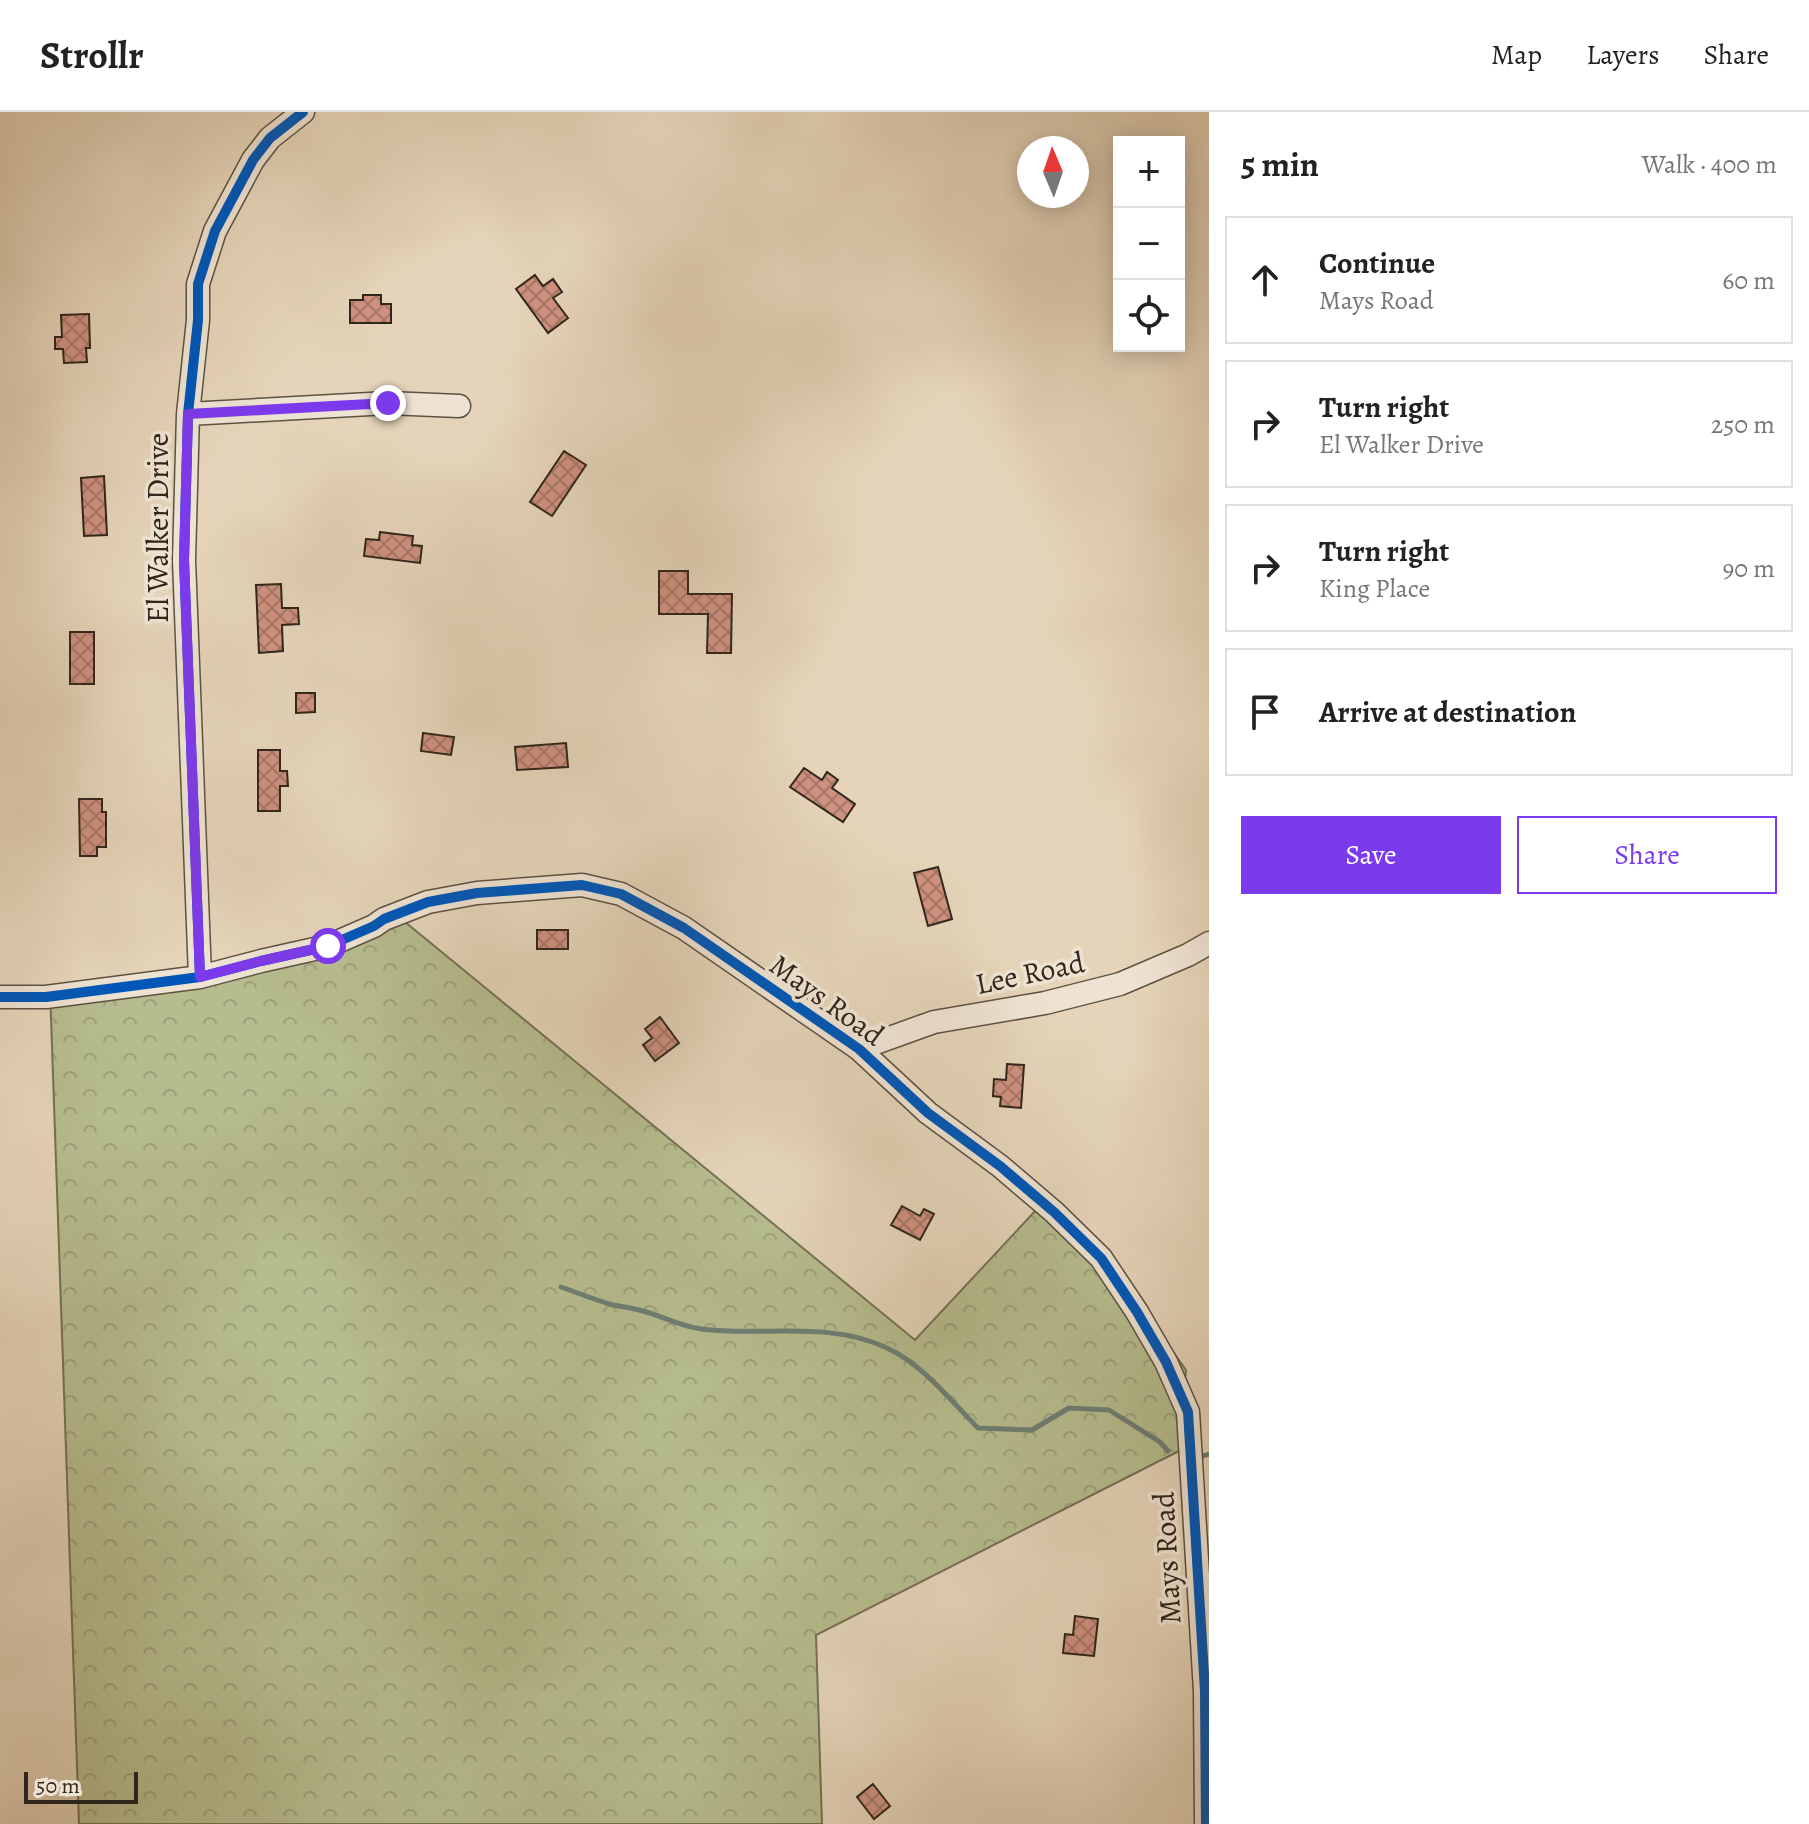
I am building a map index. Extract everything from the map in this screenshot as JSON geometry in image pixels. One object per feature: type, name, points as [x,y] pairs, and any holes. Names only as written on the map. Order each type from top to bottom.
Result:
[{"type":"street","name":"El Walker Drive","points":[[200,977],[184,560],[188,414],[198,320],[198,284],[215,231],[253,160],[270,138],[303,112]]},
{"type":"street","points":[[188,414],[388,403],[459,406]]},
{"type":"street","name":"Mays Road","points":[[0,997],[46,997],[200,977],[328,946],[428,902],[477,893],[582,885],[621,894],[684,928],[859,1049],[928,1113],[1000,1166],[1101,1258],[1137,1312],[1166,1362],[1188,1412],[1207,1691],[1206,1824]]},
{"type":"street","name":"Lee Road","points":[[859,1049],[934,1022],[1045,1003],[1120,984],[1209,943]]},
{"type":"green space","points":[[399,917],[915,1340],[1050,1195],[1123,1282],[1186,1370],[1179,1451],[816,1635],[822,1824],[79,1824],[50,989],[180,975]]},
{"type":"building","points":[[535,275],[543,286],[553,279],[562,292],[553,298],[568,318],[548,333],[516,289]]},
{"type":"building","points":[[363,295],[381,295],[381,304],[391,304],[391,323],[350,323],[350,300],[363,300]]},
{"type":"building","points":[[89,314],[90,348],[86,348],[87,362],[64,363],[63,349],[55,349],[55,337],[62,337],[61,315]]},
{"type":"building","points":[[564,451],[586,465],[552,516],[530,502]]},
{"type":"building","points":[[104,476],[107,535],[84,536],[81,478]]},
{"type":"building","points":[[380,532],[413,536],[412,545],[422,546],[420,563],[364,556],[366,539],[379,540]]},
{"type":"building","points":[[659,571],[688,571],[688,594],[732,594],[731,653],[707,653],[708,614],[659,614]]},
{"type":"building","points":[[281,584],[282,608],[298,608],[299,624],[282,625],[283,651],[259,653],[256,585]]},
{"type":"building","points":[[70,632],[94,632],[94,684],[70,684]]},
{"type":"building","points":[[296,693],[315,693],[315,712],[296,713]]},
{"type":"building","points":[[423,733],[454,737],[451,755],[421,751]]},
{"type":"building","points":[[566,743],[568,767],[517,770],[515,747]]},
{"type":"building","points":[[258,750],[280,750],[280,771],[287,771],[288,786],[280,786],[280,811],[258,811]]},
{"type":"building","points":[[804,768],[822,780],[827,772],[838,780],[832,788],[855,804],[843,822],[790,787]]},
{"type":"building","points":[[79,799],[102,799],[102,812],[106,812],[106,847],[97,847],[97,856],[80,856]]},
{"type":"building","points":[[938,867],[952,919],[928,926],[914,873]]},
{"type":"building","points":[[537,930],[568,930],[568,949],[537,949]]},
{"type":"building","points":[[660,1017],[679,1043],[655,1061],[643,1045],[652,1038],[645,1029]]},
{"type":"building","points":[[1007,1064],[1024,1065],[1021,1108],[1000,1106],[1001,1097],[993,1096],[994,1079],[1006,1080]]},
{"type":"building","points":[[902,1206],[920,1216],[924,1209],[934,1214],[920,1240],[891,1225]]},
{"type":"building","points":[[1075,1616],[1098,1619],[1094,1656],[1063,1653],[1065,1634],[1073,1635]]},
{"type":"building","points":[[873,1784],[890,1806],[874,1819],[857,1797]]},
{"type":"waterway","points":[[561,1287],[701,1329],[819,1332],[865,1339],[912,1363],[978,1428],[1032,1430],[1069,1408],[1109,1410],[1160,1442],[1168,1451]]},
{"type":"waterway","points":[[1203,1456],[1209,1454]]},
{"type":"cycle path","points":[[200,977],[184,560],[188,414],[198,320],[198,284],[215,231],[253,160],[270,138],[303,112]]},
{"type":"cycle path","points":[[0,997],[46,997],[200,977],[328,946],[428,902],[477,893],[582,885],[621,894],[684,928],[859,1049],[928,1113],[1000,1166],[1101,1258],[1137,1312],[1166,1362],[1188,1412],[1205,1691],[1206,1824]]},
{"type":"route","points":[[328,946],[200,977],[184,560],[188,414],[388,403]]}]
